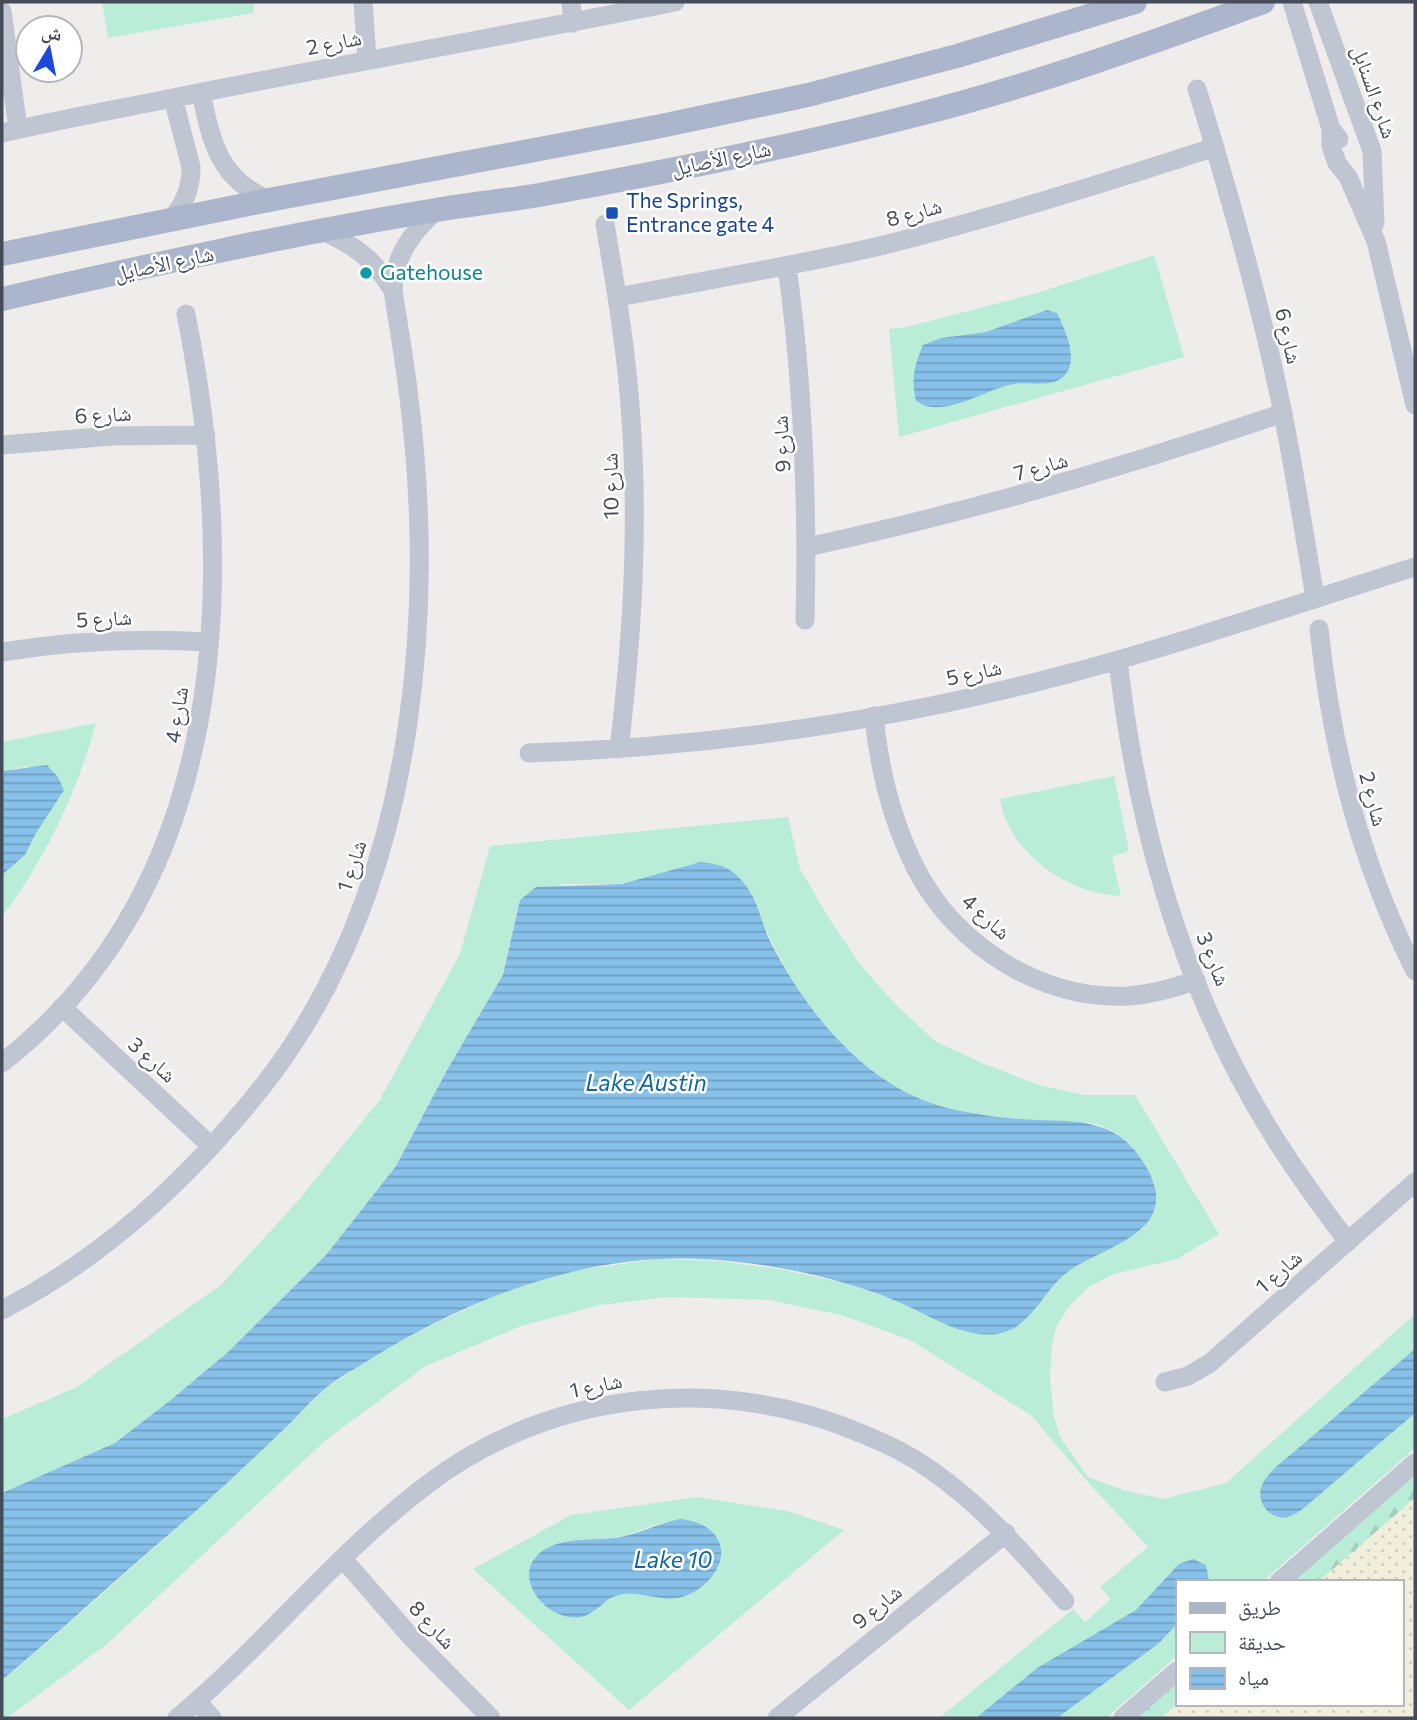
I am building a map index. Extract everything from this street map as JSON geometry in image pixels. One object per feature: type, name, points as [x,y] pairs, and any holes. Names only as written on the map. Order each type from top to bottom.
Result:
[{"type":"main road","name":"شارع الأصايل","points":[[2,254],[808,95],[957,56],[1135,2]]},
{"type":"main road","name":"شارع الأصايل","points":[[2,299],[323,231],[437,210],[536,196],[822,138],[919,114],[1105,59],[1263,2]]},
{"type":"street","points":[[363,2],[367,60]]},
{"type":"street","points":[[571,2],[573,23]]},
{"type":"street","name":"شارع 2","points":[[10,131],[675,2]]},
{"type":"street","name":"شارع السنابل","points":[[1292,2],[1331,129],[1334,155],[1348,177],[1377,241]]},
{"type":"street","name":"شارع السنابل","points":[[1318,2],[1370,144],[1374,170],[1377,241],[1415,405]]},
{"type":"street","points":[[2,11],[10,131]]},
{"type":"street","name":"شارع 6","points":[[1197,89],[1239,231],[1283,413],[1315,598]]},
{"type":"street","points":[[207,91],[210,138],[228,171],[246,189],[268,200]]},
{"type":"street","points":[[171,219],[189,190],[191,167],[173,98]]},
{"type":"street","name":"شارع 8","points":[[618,297],[787,266],[953,227],[1214,147]]},
{"type":"street","points":[[191,167],[222,160]]},
{"type":"street","points":[[1348,177],[1362,177],[1374,170]]},
{"type":"street","name":"شارع 1","points":[[2,1310],[65,1273],[105,1245],[179,1181],[257,1095],[295,1041],[329,983],[357,923],[378,860],[400,773],[410,710],[416,623],[417,540],[410,403],[393,290],[396,264],[401,252],[418,228],[437,210]]},
{"type":"street","name":"شارع 10","points":[[605,224],[618,297],[631,419],[635,546],[628,678],[620,749]]},
{"type":"street","name":"شارع 1","points":[[323,231],[362,252],[379,268],[393,290]]},
{"type":"street","name":"شارع 9","points":[[787,266],[802,392],[807,547],[805,620]]},
{"type":"street","name":"شارع 4","points":[[2,1063],[62,1007],[104,955],[139,898],[167,839],[183,793],[198,734],[209,642],[212,528],[206,435],[186,314]]},
{"type":"street","name":"شارع 7","points":[[807,547],[948,516],[1030,494],[1283,413]]},
{"type":"street","name":"شارع 6","points":[[2,445],[112,436],[206,435]]},
{"type":"street","name":"شارع 5","points":[[529,753],[620,749],[806,728],[1014,688],[1118,660],[1415,567]]},
{"type":"street","name":"شارع 2","points":[[1320,629],[1329,710],[1357,830],[1387,912],[1415,971]]},
{"type":"street","name":"شارع 5","points":[[2,652],[104,640],[209,642]]},
{"type":"street","name":"شارع 3","points":[[1118,660],[1130,754],[1144,820],[1171,913],[1196,979],[1223,1041],[1273,1136],[1348,1242]]},
{"type":"street","name":"شارع 4","points":[[874,716],[887,792],[905,845],[934,898],[953,922],[976,942],[1039,981],[1083,994],[1118,996],[1152,993],[1196,979]]},
{"type":"street","name":"شارع 3","points":[[62,1007],[211,1146]]},
{"type":"street","name":"شارع 1","points":[[1165,1382],[1188,1376],[1210,1363],[1415,1182]]},
{"type":"street","name":"شارع 1","points":[[177,1718],[371,1531],[429,1483],[489,1445],[544,1422],[590,1409],[635,1401],[680,1398],[765,1403],[841,1424],[886,1444],[929,1468],[969,1498],[1006,1533],[1065,1601]]},
{"type":"street","points":[[1281,1580],[1415,1463]]},
{"type":"street","name":"شارع 9","points":[[777,1718],[1006,1533]]},
{"type":"street","name":"شارع 8","points":[[343,1559],[411,1637],[491,1718]]},
{"type":"street","points":[[1123,1718],[1176,1672]]},
{"type":"street","points":[[197,1701],[212,1718]]},
{"type":"green space","points":[[102,2],[254,2],[254,13],[108,38]]},
{"type":"green space","points":[[1154,255],[1184,357],[899,437],[889,329],[907,327],[1037,293]],"holes":[[[1047,311],[1056,312],[1050,383],[1018,383],[992,389],[957,404],[929,408],[941,338],[986,332]]]},
{"type":"green space","points":[[96,723],[79,775],[46,849],[2,917],[2,875],[25,855],[36,833],[28,766],[2,771],[2,742]]},
{"type":"green space","points":[[1114,776],[1129,851],[1112,857],[1121,896],[1081,888],[1044,867],[1015,837],[1000,799]]},
{"type":"green space","points":[[788,817],[800,869],[830,920],[859,963],[895,1004],[935,1041],[1039,1085],[1084,1095],[1135,1095],[1219,1234],[1177,1259],[1114,1274],[1090,1286],[1072,1303],[1057,1325],[1052,1344],[1050,1380],[1054,1417],[1060,1437],[1088,1477],[1123,1490],[1163,1499],[1226,1483],[1415,1314],[1415,1448],[1264,1580],[1176,1580],[1176,1657],[1106,1718],[939,1718],[1073,1609],[1085,1622],[1111,1599],[1100,1587],[1148,1547],[1031,1415],[910,1340],[841,1315],[769,1300],[668,1297],[600,1305],[521,1326],[426,1366],[327,1439],[107,1644],[7,1718],[2,1718],[2,1680],[205,1503],[328,1386],[400,1340],[499,1294],[566,1272],[657,1259],[719,1261],[780,1269],[852,1285],[898,1302],[1038,1304],[1065,1273],[1143,1229],[1155,1186],[1140,1160],[1121,1138],[1095,1124],[998,1117],[966,1113],[936,1105],[903,1090],[872,1071],[821,1021],[800,991],[781,960],[753,895],[700,862],[622,884],[563,884],[520,900],[503,975],[447,1070],[396,1166],[326,1255],[228,1352],[115,1443],[2,1493],[2,1419],[75,1388],[222,1284],[296,1203],[379,1101],[460,954],[490,846]]},
{"type":"green space","points":[[1415,1463],[1415,1498],[1321,1580],[1281,1580]]},
{"type":"green space","points":[[697,1497],[787,1511],[844,1530],[629,1710],[473,1569],[571,1515]],"holes":[[[667,1521],[627,1592],[617,1594],[592,1612],[582,1541],[624,1536]]]},
{"type":"green space","points":[[1176,1672],[1176,1705],[1163,1718],[1123,1718]]},
{"type":"sand","points":[[1415,1498],[1415,1718],[1161,1718],[1176,1705],[1403,1706],[1403,1580],[1320,1580]]},
{"type":"water","points":[[1047,310],[1057,313],[1070,346],[1068,372],[1062,378],[1045,384],[1014,384],[941,407],[929,407],[916,401],[914,373],[923,345],[941,338],[986,332]]},
{"type":"water","points":[[47,765],[58,777],[64,790],[25,855],[2,875],[2,771]]},
{"type":"water","name":"Lake Austin","points":[[700,862],[724,867],[743,882],[753,896],[772,945],[802,995],[840,1042],[862,1063],[886,1081],[940,1106],[999,1117],[1076,1122],[1108,1130],[1136,1152],[1148,1170],[1155,1188],[1155,1205],[1145,1226],[1069,1271],[1022,1322],[1000,1333],[971,1333],[874,1292],[844,1283],[782,1268],[718,1260],[658,1259],[582,1269],[545,1279],[471,1306],[401,1341],[332,1383],[215,1494],[2,1680],[2,1493],[115,1443],[228,1352],[326,1255],[396,1166],[447,1070],[503,975],[520,900],[536,887],[622,884]]},
{"type":"water","points":[[1415,1349],[1415,1413],[1300,1511],[1288,1517],[1270,1513],[1262,1504],[1260,1491],[1270,1473]]},
{"type":"water","name":"Lake 10","points":[[681,1519],[699,1523],[711,1531],[718,1540],[721,1551],[713,1574],[704,1585],[690,1594],[679,1598],[618,1595],[585,1616],[568,1617],[545,1606],[531,1585],[529,1574],[532,1562],[550,1547],[570,1541],[625,1536]]},
{"type":"water","points":[[1193,1559],[1206,1565],[1209,1580],[1176,1580],[1176,1625],[1158,1644],[1057,1718],[976,1718],[1037,1668],[1136,1610],[1179,1564]]},
{"type":"place","name":"The Springs, Entrance gate 4","points":[[612,213]]},
{"type":"place","name":"Gatehouse","points":[[366,273]]}]
